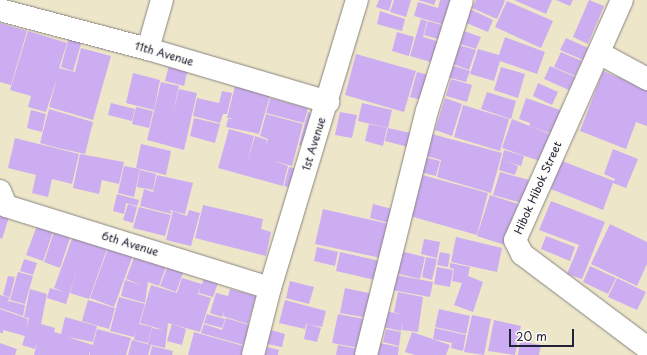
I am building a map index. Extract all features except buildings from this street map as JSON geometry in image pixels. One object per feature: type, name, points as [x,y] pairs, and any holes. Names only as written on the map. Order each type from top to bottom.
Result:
[{"type":"street","points":[[148,49],[162,0]]},
{"type":"street","name":"1st Avenue","points":[[253,355],[270,288],[328,102],[357,0]]},
{"type":"street","points":[[366,355],[427,111],[462,0]]},
{"type":"street","name":"Hibok Hibok Street","points":[[622,0],[515,240],[522,254],[646,343]]},
{"type":"street","name":"11th Avenue","points":[[0,10],[148,49],[328,102]]},
{"type":"street","points":[[599,53],[647,79]]},
{"type":"street","name":"6th Avenue","points":[[0,191],[6,206],[270,288]]}]
